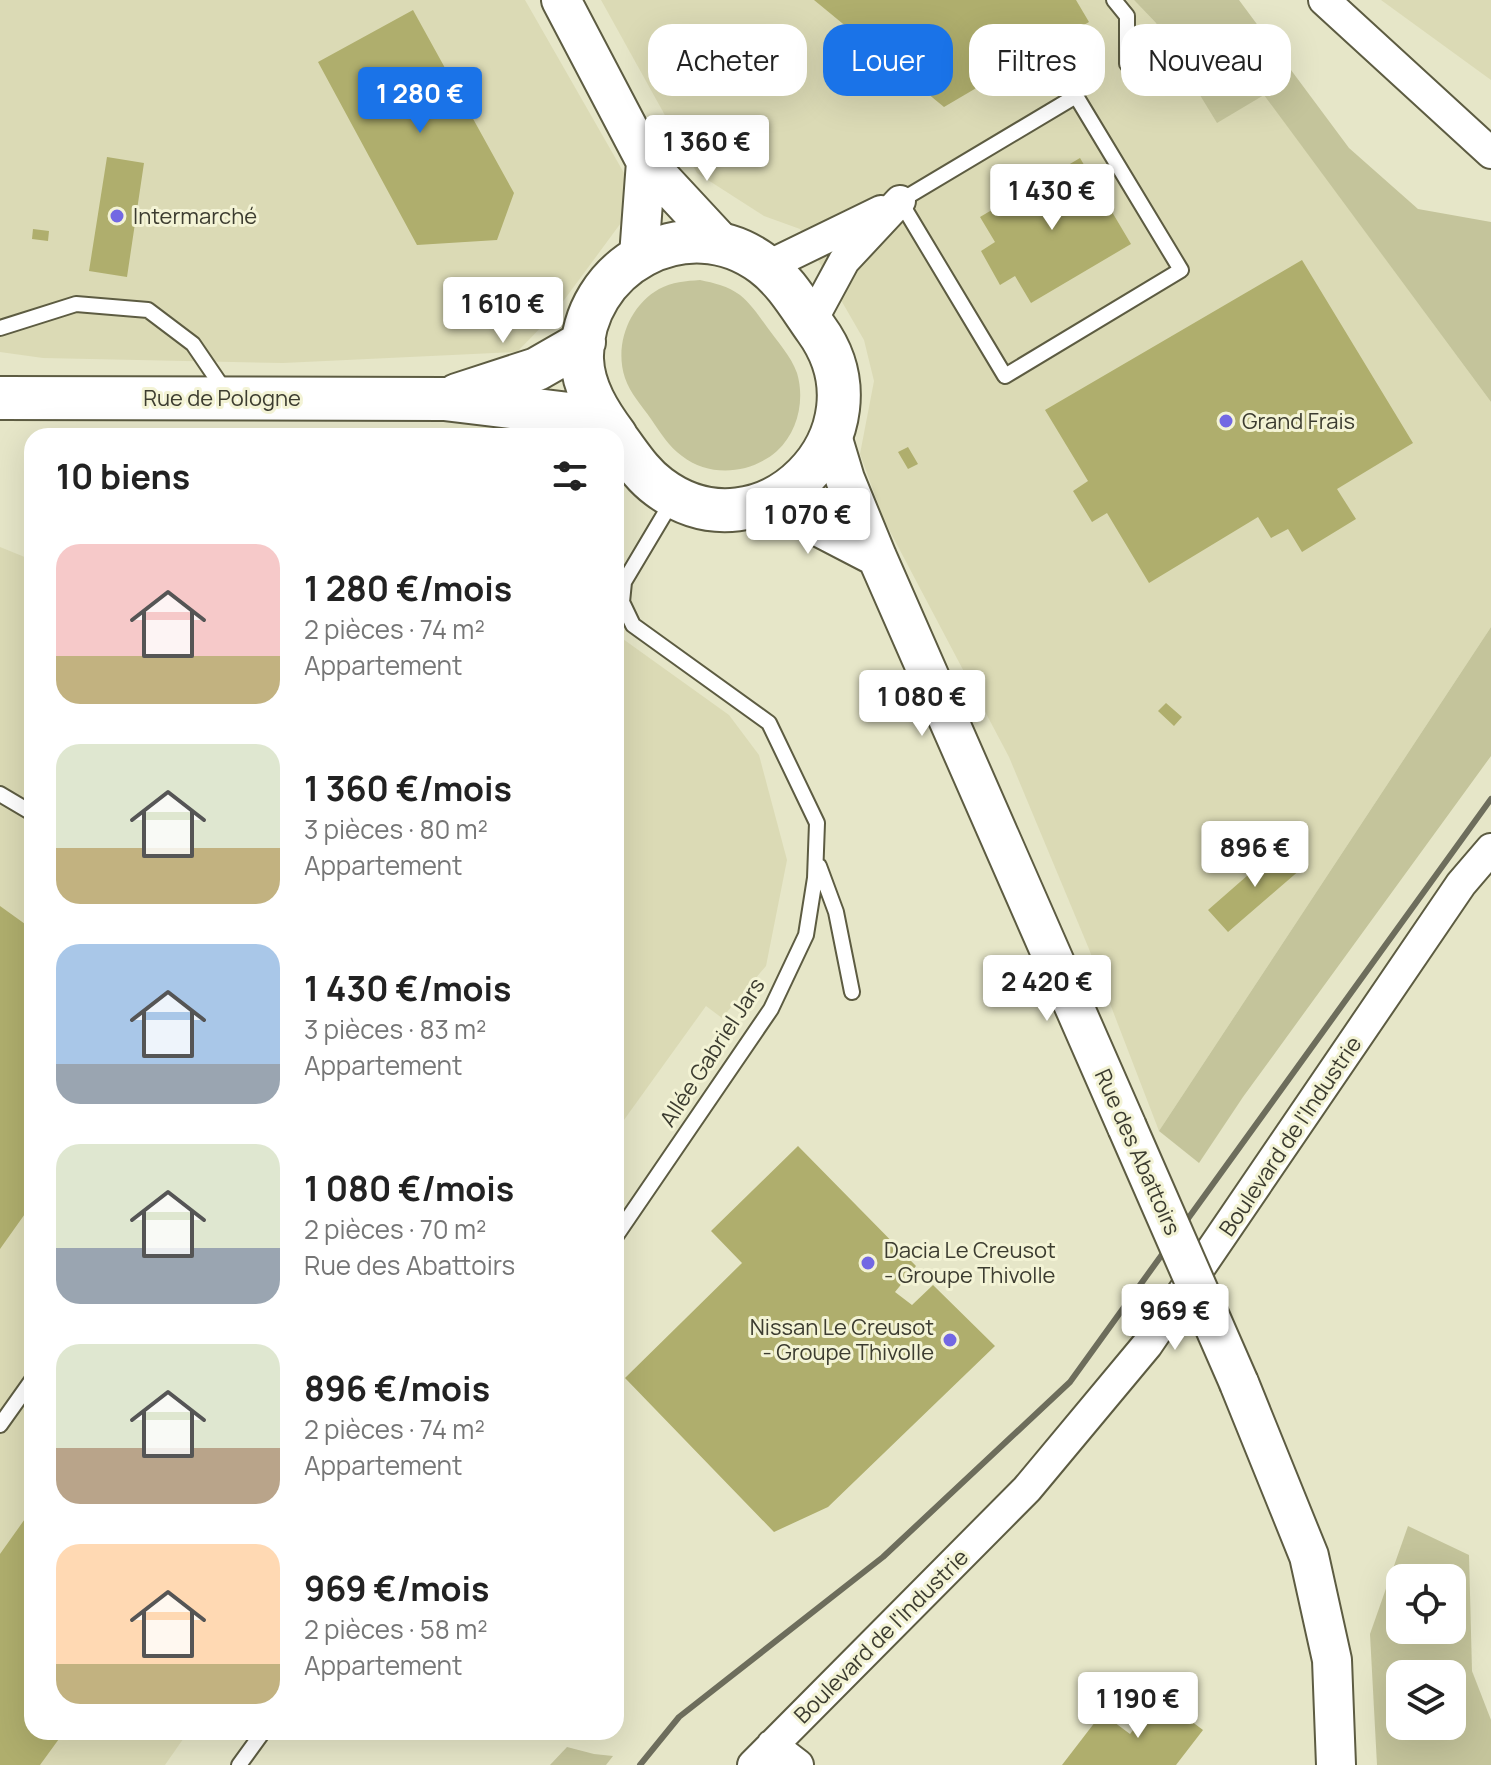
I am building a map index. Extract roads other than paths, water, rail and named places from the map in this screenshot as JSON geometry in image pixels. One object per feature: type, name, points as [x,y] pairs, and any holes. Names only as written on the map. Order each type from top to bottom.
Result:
[{"type":"main road","points":[[610,428],[589,392],[582,361],[585,329],[596,299],[616,273],[639,256],[672,243],[704,241],[735,248],[766,267],[811,322],[833,359],[839,390],[837,422],[832,436],[825,452],[806,477],[780,497],[750,507],[718,510],[686,503],[659,487],[624,447]]},
{"type":"main road","name":"Rue de Pologne","points":[[444,399],[537,369],[584,342]]},
{"type":"main road","name":"Rue de Pologne","points":[[0,398],[444,399],[600,428]]},
{"type":"street","points":[[561,0],[646,162],[724,246]]},
{"type":"street","points":[[1324,0],[1491,153]]},
{"type":"street","points":[[639,256],[646,162]]},
{"type":"street","points":[[766,267],[823,242],[900,201]]},
{"type":"street","points":[[811,322],[844,261],[900,201]]},
{"type":"street","name":"Rue des Abattoirs","points":[[832,436],[845,479],[877,557],[1239,1383],[1309,1556],[1332,1660],[1336,1765]]},
{"type":"street","points":[[769,501],[877,557]]},
{"type":"street","name":"Boulevard de l'Industrie","points":[[762,1755],[1027,1489],[1147,1345],[1461,884],[1491,849]]},
{"type":"street","points":[[762,1755],[798,1765]]},
{"type":"lane","points":[[1114,0],[1127,16],[1127,24]]},
{"type":"lane","points":[[1076,96],[1181,270],[1005,376],[900,201],[1076,96]]},
{"type":"lane","points":[[0,328],[76,304],[148,310],[193,344],[229,398]]},
{"type":"lane","name":"Allée Gabriel Jars","points":[[624,582],[675,496]]},
{"type":"lane","name":"Allée Gabriel Jars","points":[[624,610],[633,625],[769,723],[817,823],[816,859],[806,935],[771,1009],[624,1224]]},
{"type":"lane","points":[[0,794],[24,808]]},
{"type":"lane","points":[[816,859],[836,912],[852,992]]},
{"type":"lane","points":[[0,1425],[24,1391]]},
{"type":"lane","points":[[239,1765],[257,1740]]},
{"type":"railway","points":[[640,1765],[679,1717],[883,1557],[1070,1382],[1491,799]]},
{"type":"place","name":"Intermarché","points":[[117,216]]},
{"type":"place","name":"Grand Frais","points":[[1226,421]]},
{"type":"place","name":"Dacia Le Creusot - Groupe Thivolle","points":[[868,1263]]},
{"type":"place","name":"Nissan Le Creusot - Groupe Thivolle","points":[[950,1340]]}]
